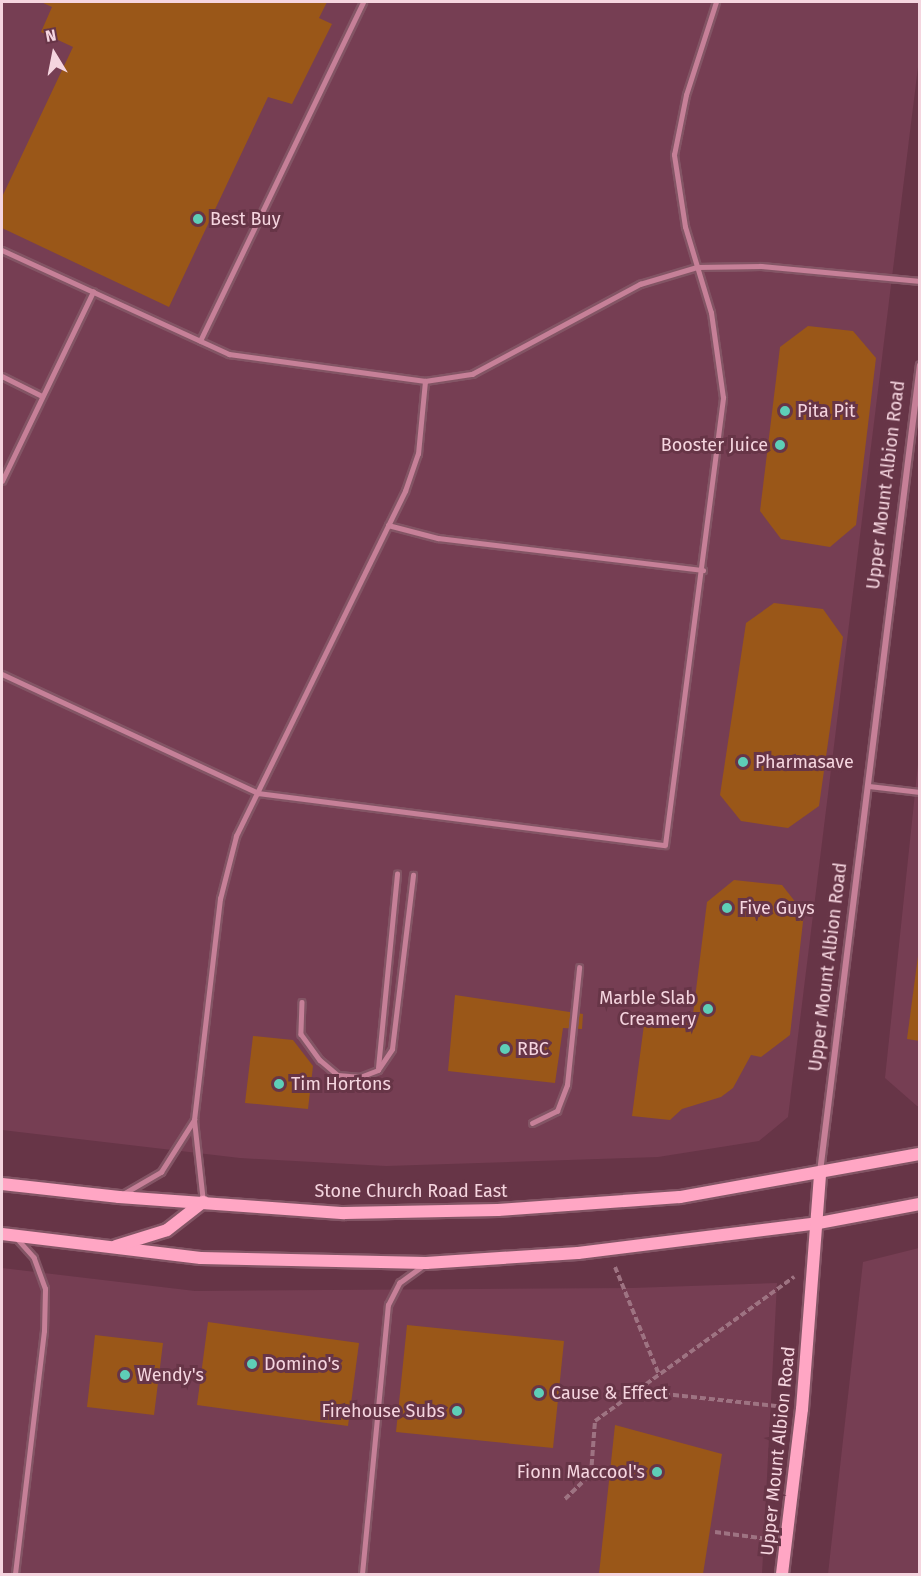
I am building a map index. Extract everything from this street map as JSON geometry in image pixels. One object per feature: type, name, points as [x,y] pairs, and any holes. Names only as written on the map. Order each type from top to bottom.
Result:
[{"type":"main road","name":"Stone Church Road East","points":[[2,1184],[118,1197],[344,1213],[498,1210],[680,1197],[920,1154]]},
{"type":"main road","name":"Upper Mount Albion Road","points":[[782,1575],[802,1409],[819,1223],[820,1173]]},
{"type":"main road","points":[[112,1247],[167,1230],[203,1202]]},
{"type":"main road","points":[[7,1234],[201,1258],[426,1263],[608,1249],[819,1223],[920,1204]]},
{"type":"street","name":"Upper Mount Albion Road","points":[[820,1173],[920,365]]},
{"type":"lane","points":[[200,341],[363,2]]},
{"type":"lane","points":[[2,674],[258,793],[665,845],[703,570],[723,398],[711,313],[685,227],[674,155],[686,95],[716,2]]},
{"type":"lane","points":[[2,250],[229,354],[425,381],[472,374],[640,284],[697,267],[761,266],[920,281]]},
{"type":"lane","points":[[2,481],[93,292]]},
{"type":"lane","points":[[2,376],[42,396]]},
{"type":"lane","points":[[203,1202],[194,1120],[220,898],[236,836],[388,525],[418,454],[425,381]]},
{"type":"lane","points":[[388,525],[438,537],[703,570]]},
{"type":"lane","points":[[869,786],[920,792]]},
{"type":"lane","points":[[378,1070],[397,874]]},
{"type":"lane","points":[[302,1002],[301,1034],[320,1060],[338,1075],[360,1077],[378,1070],[392,1049],[413,875]]},
{"type":"lane","points":[[532,1123],[557,1111],[567,1085],[579,968]]},
{"type":"lane","points":[[118,1197],[161,1172],[194,1120]]},
{"type":"lane","points":[[7,1234],[34,1258],[45,1289],[45,1331],[15,1575]]},
{"type":"lane","points":[[362,1575],[388,1305],[399,1283],[426,1263]]},
{"type":"path","points":[[608,1249],[659,1375]]},
{"type":"path","points":[[565,1499],[591,1474],[595,1422],[792,1277],[814,1276]]},
{"type":"path","points":[[636,1391],[802,1409]]},
{"type":"path","points":[[715,1532],[786,1541]]},
{"type":"shaded area","points":[[2,2],[919,2],[919,59],[788,1117],[759,1141],[658,1157],[386,1166],[240,1158],[2,1130]]},
{"type":"shaded area","points":[[919,755],[919,1106],[917,1106],[885,1078]]},
{"type":"shaded area","points":[[919,1248],[919,1574],[828,1574],[863,1262]]},
{"type":"shaded area","points":[[2,1268],[195,1291],[632,1288],[777,1283],[762,1574],[2,1574]]},
{"type":"building","points":[[41,2],[327,2],[319,18],[332,24],[292,104],[268,97],[169,307],[2,228],[2,197],[73,47],[41,32],[52,7]]},
{"type":"building","points":[[808,326],[853,331],[876,358],[856,525],[830,547],[781,539],[760,511],[780,347]]},
{"type":"building","points":[[774,603],[823,609],[843,637],[819,806],[788,828],[741,821],[720,795],[746,623]]},
{"type":"building","points":[[734,880],[782,885],[804,913],[790,1035],[761,1057],[751,1055],[733,1088],[721,1097],[682,1109],[670,1120],[632,1116],[645,1017],[692,1022],[707,902]]},
{"type":"building","points":[[918,956],[920,957],[920,1041],[907,1039]]},
{"type":"building","name":"RBC","points":[[455,995],[583,1014],[582,1029],[563,1028],[555,1083],[448,1071]]},
{"type":"building","name":"Tim Hortons","points":[[253,1036],[293,1040],[313,1066],[308,1109],[245,1103]]},
{"type":"building","points":[[208,1322],[359,1343],[348,1426],[197,1405]]},
{"type":"building","points":[[407,1325],[564,1341],[553,1448],[396,1432]]},
{"type":"building","name":"Wendy's","points":[[95,1335],[163,1343],[154,1415],[87,1407]]},
{"type":"building","points":[[615,1425],[722,1454],[703,1574],[599,1574]]},
{"type":"place","name":"Best Buy","points":[[198,219]]},
{"type":"place","name":"Pita Pit","points":[[785,411]]},
{"type":"place","name":"Booster Juice","points":[[780,445]]},
{"type":"place","name":"Pharmasave","points":[[743,762]]},
{"type":"place","name":"Five Guys","points":[[727,908]]},
{"type":"place","name":"Marble Slab Creamery","points":[[708,1009]]},
{"type":"place","name":"RBC","points":[[505,1049]]},
{"type":"place","name":"Tim Hortons","points":[[279,1084]]},
{"type":"place","name":"Domino's","points":[[252,1364]]},
{"type":"place","name":"Wendy's","points":[[125,1375]]},
{"type":"place","name":"Cause & Effect","points":[[539,1393]]},
{"type":"place","name":"Firehouse Subs","points":[[457,1411]]},
{"type":"place","name":"Fionn Maccool's","points":[[657,1472]]}]
